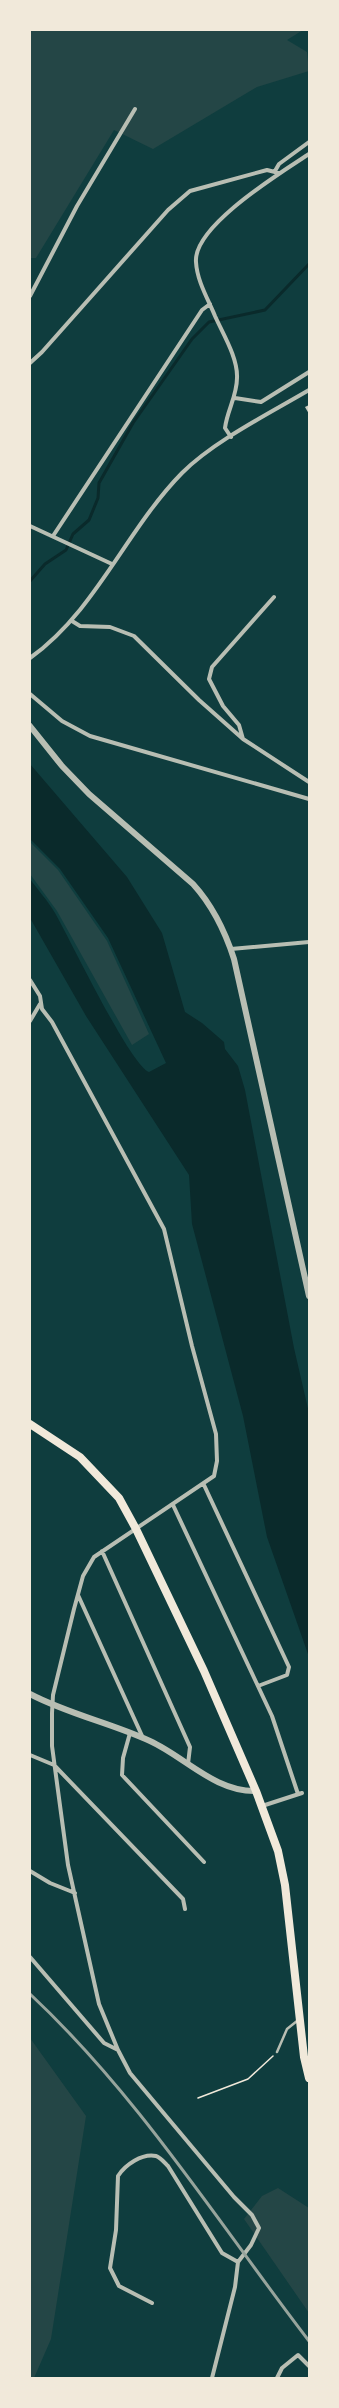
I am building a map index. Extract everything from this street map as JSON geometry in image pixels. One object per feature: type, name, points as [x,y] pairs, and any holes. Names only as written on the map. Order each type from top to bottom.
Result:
[{"type":"main road","points":[[30,1424],[80,1456],[119,1498],[136,1529],[204,1671],[262,1806],[278,1851],[285,1885],[304,2056],[309,2078]]},
{"type":"street","points":[[30,296],[77,206],[135,109]]},
{"type":"street","points":[[277,172],[280,164],[309,142]]},
{"type":"street","points":[[231,437],[225,428],[235,398],[238,377],[233,358],[199,280],[196,261],[210,228],[277,172],[309,154]]},
{"type":"street","points":[[30,363],[42,352],[168,210],[190,192],[267,170],[277,172]]},
{"type":"street","points":[[53,536],[202,310],[210,304]]},
{"type":"street","points":[[235,398],[261,402],[309,372]]},
{"type":"street","points":[[30,658],[62,632],[72,621],[112,564],[181,474],[196,460],[231,437],[309,390]]},
{"type":"street","points":[[30,526],[112,564]]},
{"type":"street","points":[[243,739],[240,725],[223,706],[209,679],[209,674],[212,667],[274,597]]},
{"type":"street","points":[[72,621],[80,626],[110,627],[134,636],[198,700],[243,739],[309,782]]},
{"type":"street","points":[[30,694],[62,721],[90,736],[309,799]]},
{"type":"street","points":[[30,726],[62,766],[89,794],[193,884],[207,899],[219,921],[231,949],[309,1296]]},
{"type":"street","points":[[231,949],[309,942]]},
{"type":"street","points":[[30,980],[40,996],[40,1004],[42,1009],[52,1022],[164,1229],[192,1346],[216,1434],[217,1461],[214,1476],[173,1505],[102,1551],[94,1557],[87,1567],[78,1596],[53,1704],[52,1746],[68,1865],[99,2004],[118,2050],[130,2073],[234,2197],[252,2216],[258,2228],[251,2245],[238,2262],[235,2287],[212,2378]]},
{"type":"street","points":[[30,1021],[40,1004]]},
{"type":"street","points":[[204,1484],[289,1667],[287,1675],[258,1686]]},
{"type":"street","points":[[173,1505],[272,1716],[300,1793],[262,1806]]},
{"type":"street","points":[[102,1551],[190,1747],[188,1764]]},
{"type":"street","points":[[78,1596],[143,1738]]},
{"type":"street","points":[[30,1694],[143,1738],[233,1789],[241,1792],[256,1792]]},
{"type":"street","points":[[130,1733],[123,1758],[122,1776],[204,1862]]},
{"type":"street","points":[[30,1755],[54,1765],[183,1899],[185,1909]]},
{"type":"street","points":[[30,1871],[50,1883],[75,1893]]},
{"type":"street","points":[[30,1956],[104,2043],[118,2050]]},
{"type":"street","points":[[152,2304],[119,2286],[110,2268],[118,2210],[118,2176],[122,2170],[137,2159],[148,2156],[157,2156],[168,2166],[222,2253],[238,2262]]},
{"type":"street","points":[[277,2378],[282,2368],[298,2355],[309,2366]]},
{"type":"lane","points":[[277,2052],[287,2029],[300,2020]]},
{"type":"path","points":[[198,2098],[248,2079],[277,2052]]},
{"type":"shaded area","points":[[30,30],[303,30],[287,40],[307,52],[309,71],[257,87],[153,149],[114,130],[36,258],[30,258]]},
{"type":"shaded area","points":[[30,764],[127,877],[162,933],[185,1012],[202,1023],[224,1042],[225,1049],[238,1066],[245,1090],[294,1348],[309,1413],[309,1657],[267,1537],[243,1416],[192,1224],[189,1175],[86,1016],[30,918],[30,879],[55,913],[100,1000],[128,1048],[140,1064],[149,1072],[166,1063],[108,938],[60,869],[30,839]]},
{"type":"shaded area","points":[[30,842],[58,870],[107,941],[149,1034],[132,1045],[57,911],[30,874]]},
{"type":"shaded area","points":[[30,2038],[86,2116],[51,2339],[34,2378],[30,2378]]},
{"type":"shaded area","points":[[278,2188],[309,2208],[309,2313],[244,2219],[262,2196]]},
{"type":"building","points":[[309,405],[309,414],[305,407]]},
{"type":"waterway","points":[[30,581],[45,564],[66,550],[73,534],[89,520],[98,498],[99,483],[133,423],[192,339],[209,322],[265,310],[309,264]]},
{"type":"railway","points":[[30,1994],[70,2033],[142,2118],[177,2162],[309,2341]]}]
